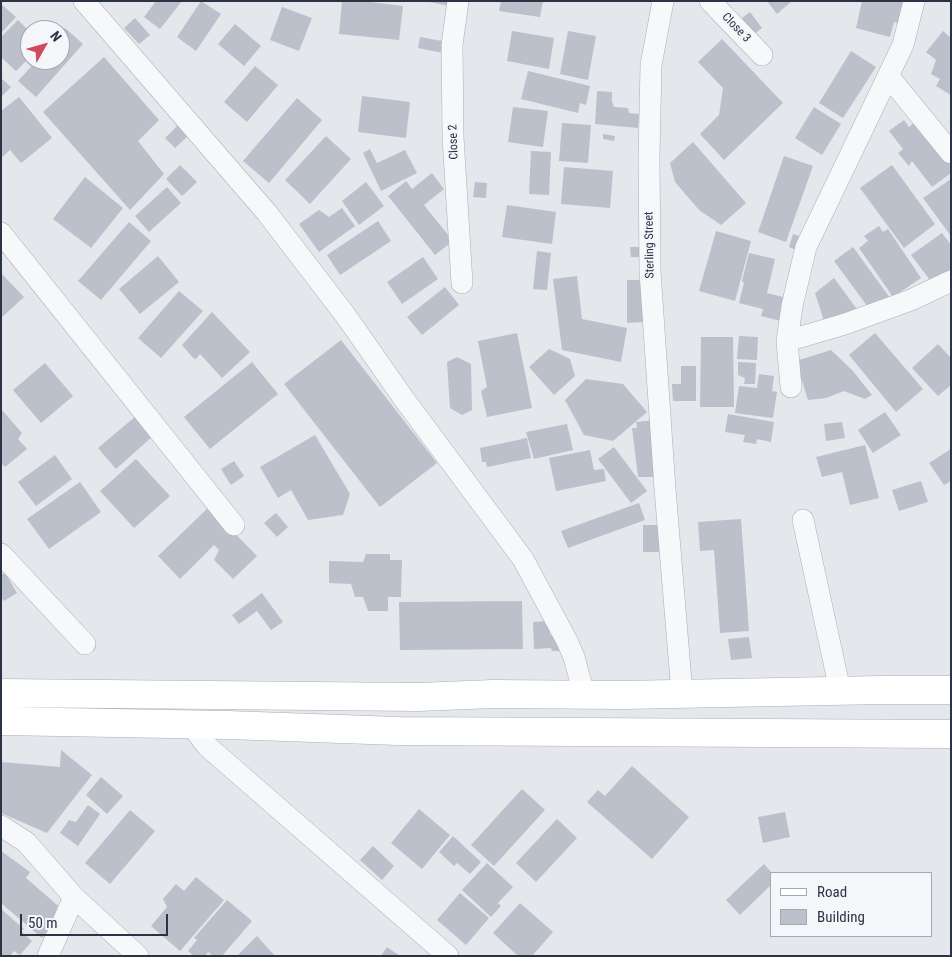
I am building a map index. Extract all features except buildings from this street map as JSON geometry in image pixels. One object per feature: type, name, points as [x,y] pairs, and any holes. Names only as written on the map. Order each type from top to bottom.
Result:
[{"type":"main road","points":[[1,693],[418,697],[493,694],[951,690]]},
{"type":"main road","points":[[1,721],[398,731],[951,734]]},
{"type":"street","points":[[84,1],[267,213],[346,316],[404,399],[523,559],[567,641],[584,694]]},
{"type":"street","name":"Close 2","points":[[458,1],[452,45],[453,137],[462,283]]},
{"type":"street","name":"Sterling Street","points":[[663,1],[651,65],[649,157],[650,271],[665,489],[682,693]]},
{"type":"street","name":"Close 3","points":[[710,1],[762,55]]},
{"type":"street","points":[[791,388],[787,341],[792,306],[806,246],[903,45],[914,1]]},
{"type":"street","points":[[889,76],[951,153]]},
{"type":"street","points":[[1,233],[234,524]]},
{"type":"street","points":[[787,341],[845,324],[895,306],[951,281]]},
{"type":"street","points":[[803,520],[840,690]]},
{"type":"street","points":[[1,554],[85,644]]},
{"type":"street","points":[[191,725],[207,746],[448,956]]},
{"type":"street","points":[[1,826],[26,842],[74,897],[138,956]]},
{"type":"street","points":[[48,956],[74,897]]}]
